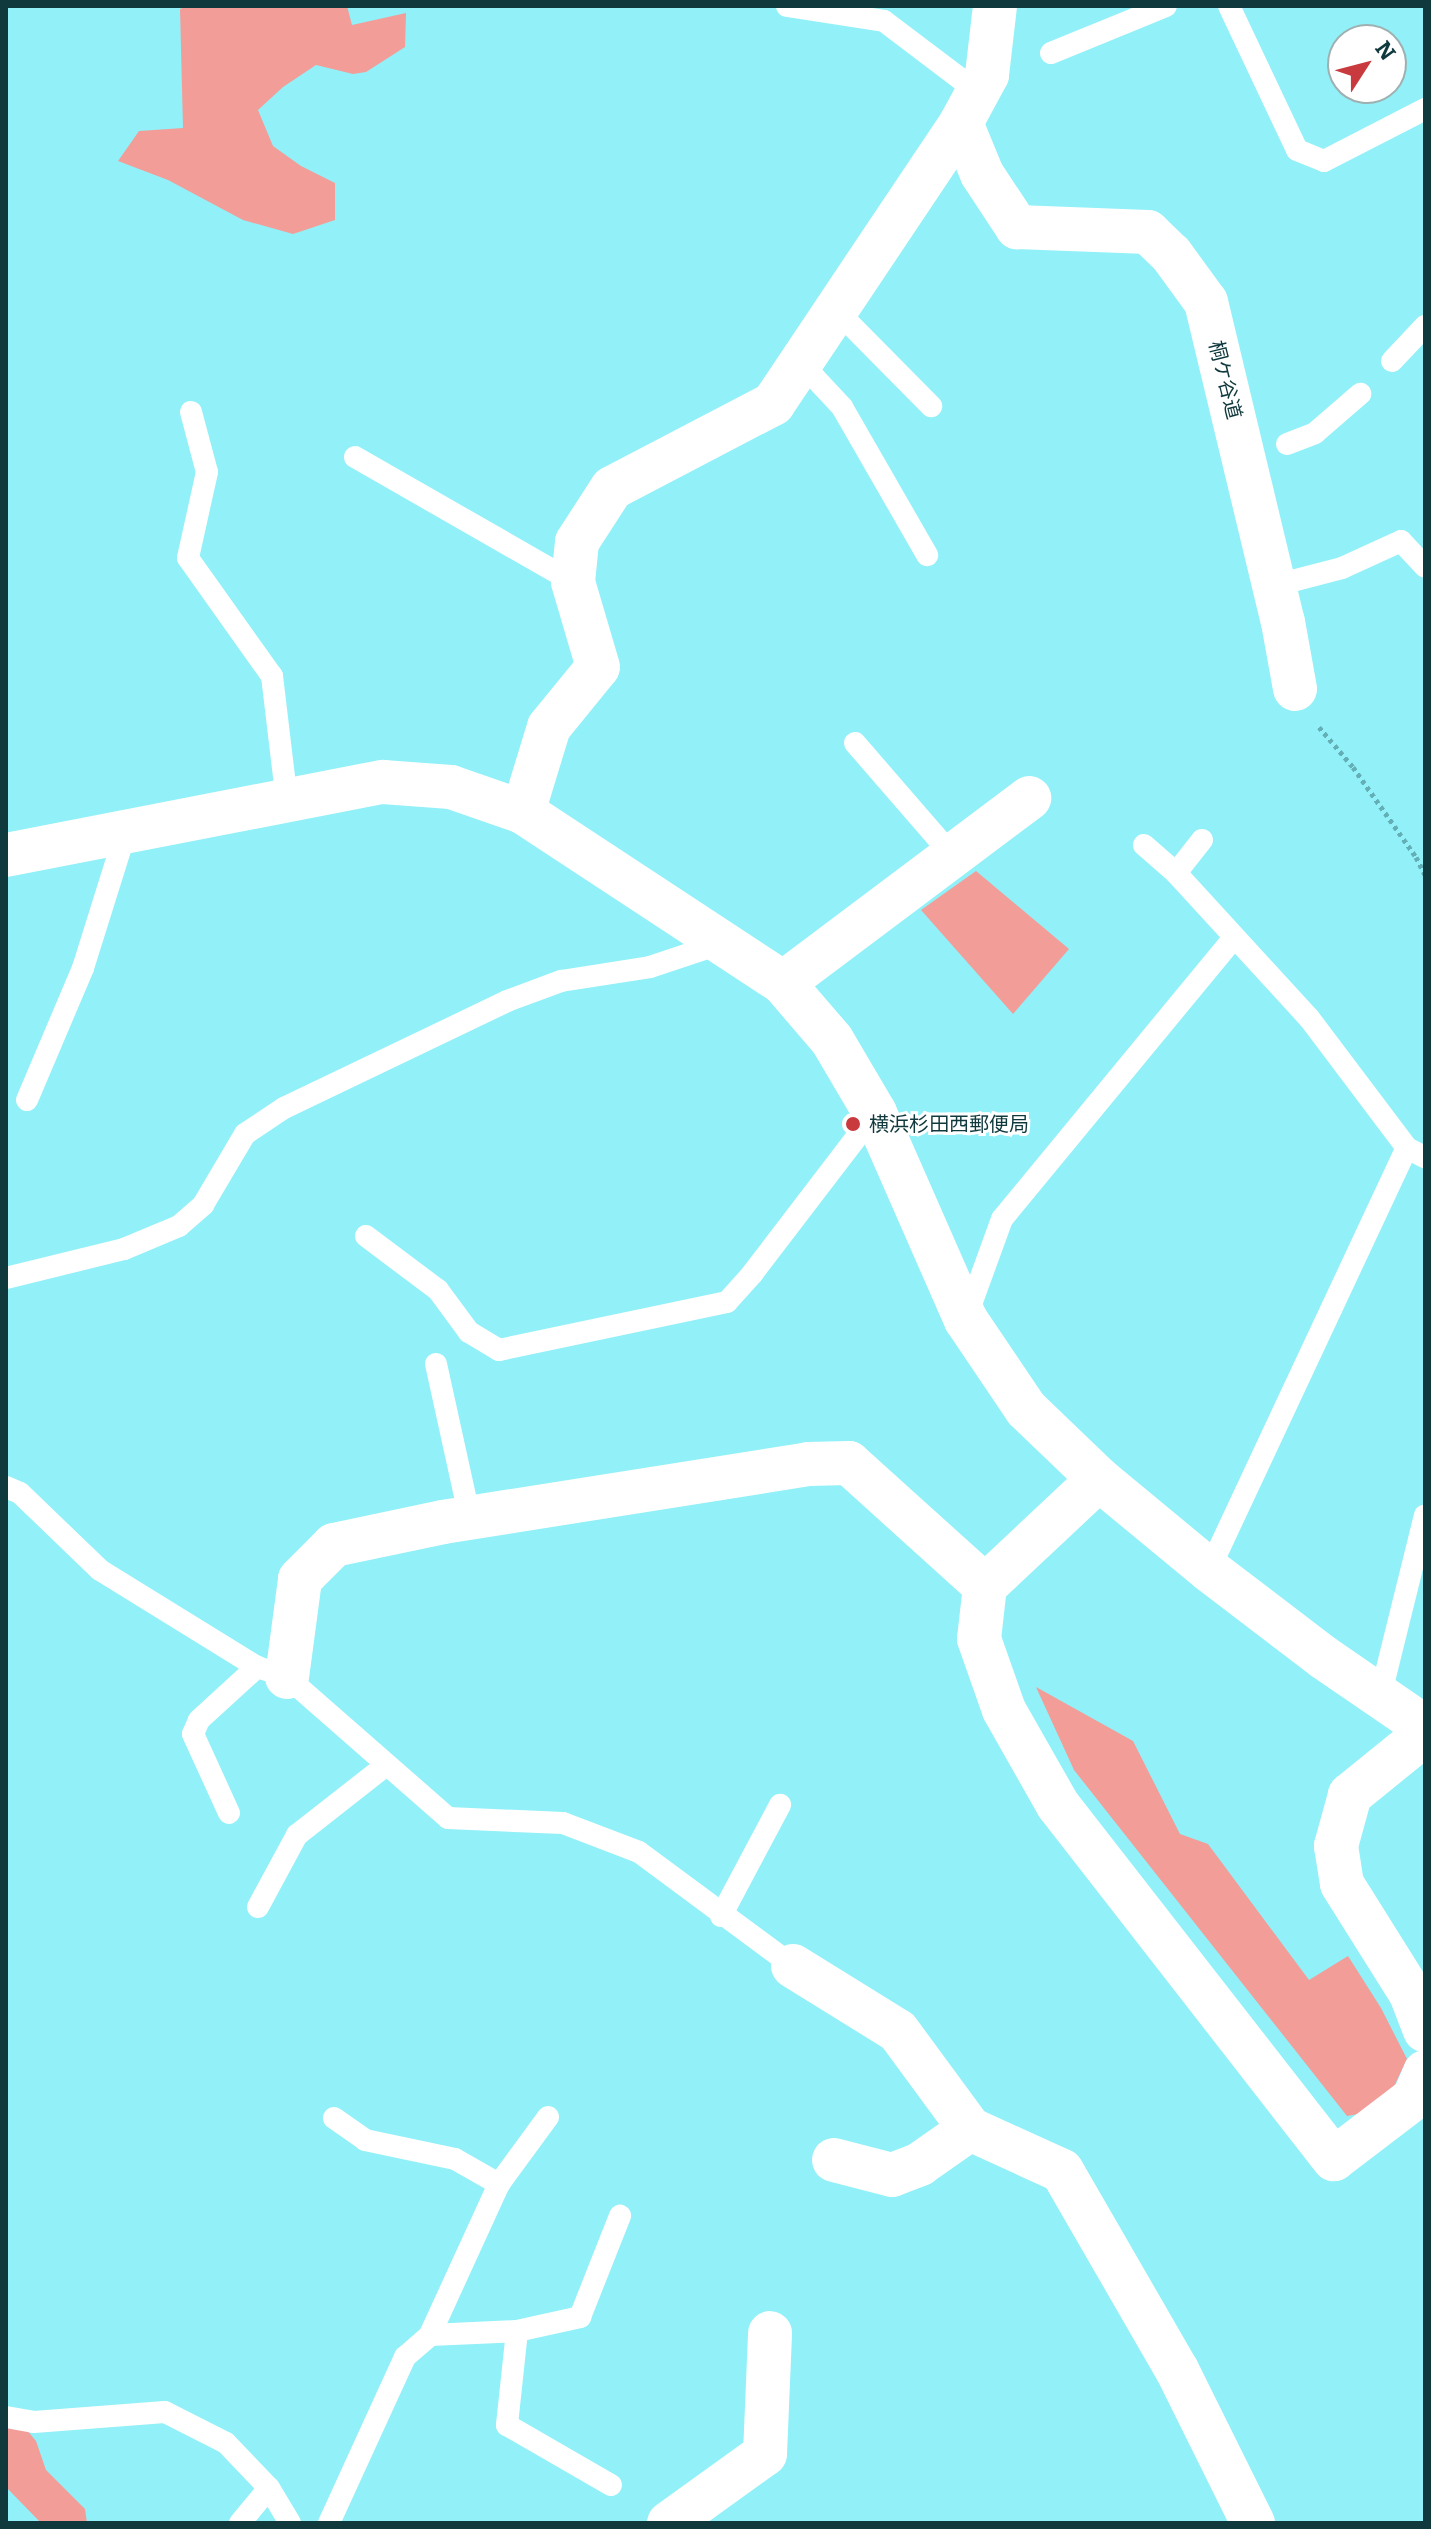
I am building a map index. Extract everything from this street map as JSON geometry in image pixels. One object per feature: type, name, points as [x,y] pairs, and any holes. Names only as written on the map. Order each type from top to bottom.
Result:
[{"type":"street","points":[[523,812],[549,727],[598,667],[573,582],[577,542],[612,488],[773,404],[997,72],[995,6]]},
{"type":"street","name":"桐ケ谷道","points":[[961,123],[982,174],[1017,227],[1148,232],[1171,254],[1206,302],[1265,452],[1273,586],[1295,689]]},
{"type":"street","points":[[6,855],[383,782],[451,787],[523,812],[783,983],[832,1040],[875,1113],[966,1320],[1026,1409],[1099,1479],[1209,1570],[1425,1727]]},
{"type":"street","points":[[783,983],[1029,798]]},
{"type":"street","points":[[272,1672],[300,1579],[334,1545],[470,1518],[808,1464],[849,1463],[985,1586]]},
{"type":"street","points":[[1099,1479],[985,1586],[979,1639],[1004,1710],[1058,1805],[1334,2159],[1414,2098],[1425,2072]]},
{"type":"street","points":[[1425,1734],[1350,1795],[1336,1846],[1342,1884],[1411,1994],[1425,2030]]},
{"type":"street","points":[[793,1966],[898,2031],[970,2129],[1062,2171],[1177,2370],[1253,2523]]},
{"type":"street","points":[[834,2160],[892,2175],[920,2164],[970,2129]]},
{"type":"street","points":[[669,2523],[765,2454],[770,2333]]},
{"type":"lane","points":[[787,6],[884,21],[966,83],[997,72]]},
{"type":"lane","points":[[1051,53],[1166,6]]},
{"type":"lane","points":[[1229,6],[1297,150],[1324,161],[1425,109]]},
{"type":"lane","points":[[837,311],[931,406]]},
{"type":"lane","points":[[1392,361],[1425,326]]},
{"type":"lane","points":[[798,369],[815,378],[842,407],[927,555]]},
{"type":"lane","points":[[1265,452],[1315,433],[1360,394]]},
{"type":"lane","points":[[191,412],[207,472],[188,558],[272,676],[287,801]]},
{"type":"lane","points":[[355,457],[573,582]]},
{"type":"lane","points":[[1273,586],[1342,568],[1401,541],[1425,567]]},
{"type":"lane","points":[[855,743],[953,856]]},
{"type":"lane","points":[[27,1100],[83,968],[125,834]]},
{"type":"lane","points":[[1176,873],[1202,840]]},
{"type":"lane","points":[[1144,845],[1176,873],[1233,939],[1309,1018],[1416,1152],[1209,1570]]},
{"type":"lane","points":[[966,1320],[1002,1219],[1233,939]]},
{"type":"lane","points":[[6,1278],[124,1249],[179,1226],[203,1205],[245,1134],[284,1108],[507,1001],[561,981],[650,967],[724,942]]},
{"type":"lane","points":[[366,1236],[438,1290],[469,1332],[499,1350],[727,1302],[752,1274],[875,1113]]},
{"type":"lane","points":[[436,1364],[470,1518]]},
{"type":"lane","points":[[6,1487],[20,1493],[100,1570],[272,1672],[337,1718],[385,1766],[448,1818],[563,1823],[639,1852],[721,1916],[793,1966]]},
{"type":"lane","points":[[1380,1697],[1425,1515]]},
{"type":"lane","points":[[229,1813],[193,1734],[199,1720],[272,1672]]},
{"type":"lane","points":[[258,1907],[297,1835],[385,1766]]},
{"type":"lane","points":[[721,1916],[780,1805]]},
{"type":"lane","points":[[329,2523],[405,2357],[430,2335],[499,2184],[548,2117]]},
{"type":"lane","points":[[334,2118],[365,2140],[455,2159],[499,2184]]},
{"type":"lane","points":[[430,2335],[517,2331],[580,2317],[620,2216]]},
{"type":"lane","points":[[517,2331],[507,2425],[611,2485]]},
{"type":"lane","points":[[6,2417],[34,2422],[165,2412],[226,2443],[269,2488],[290,2523]]},
{"type":"lane","points":[[240,2523],[269,2488]]},
{"type":"path","points":[[1295,689],[1327,740],[1353,767],[1416,857],[1425,875]]},
{"type":"shaded area","points":[[187,6],[347,6],[352,25],[406,13],[405,47],[366,72],[353,74],[316,65],[283,87],[258,110],[273,146],[301,166],[335,183],[335,220],[293,234],[243,220],[168,180],[118,161],[139,131],[183,128],[180,9]]},
{"type":"shaded area","points":[[976,871],[1069,949],[1013,1014],[921,910]]},
{"type":"shaded area","points":[[1036,1687],[1133,1741],[1180,1834],[1208,1844],[1309,1980],[1348,1956],[1381,2008],[1407,2059],[1390,2095],[1364,2113],[1347,2116],[1074,1770]]},
{"type":"shaded area","points":[[6,2405],[36,2441],[46,2470],[85,2509],[87,2523],[41,2523],[6,2487]]},
{"type":"place","name":"横浜杉田西郵便局","points":[[853,1124]]}]
